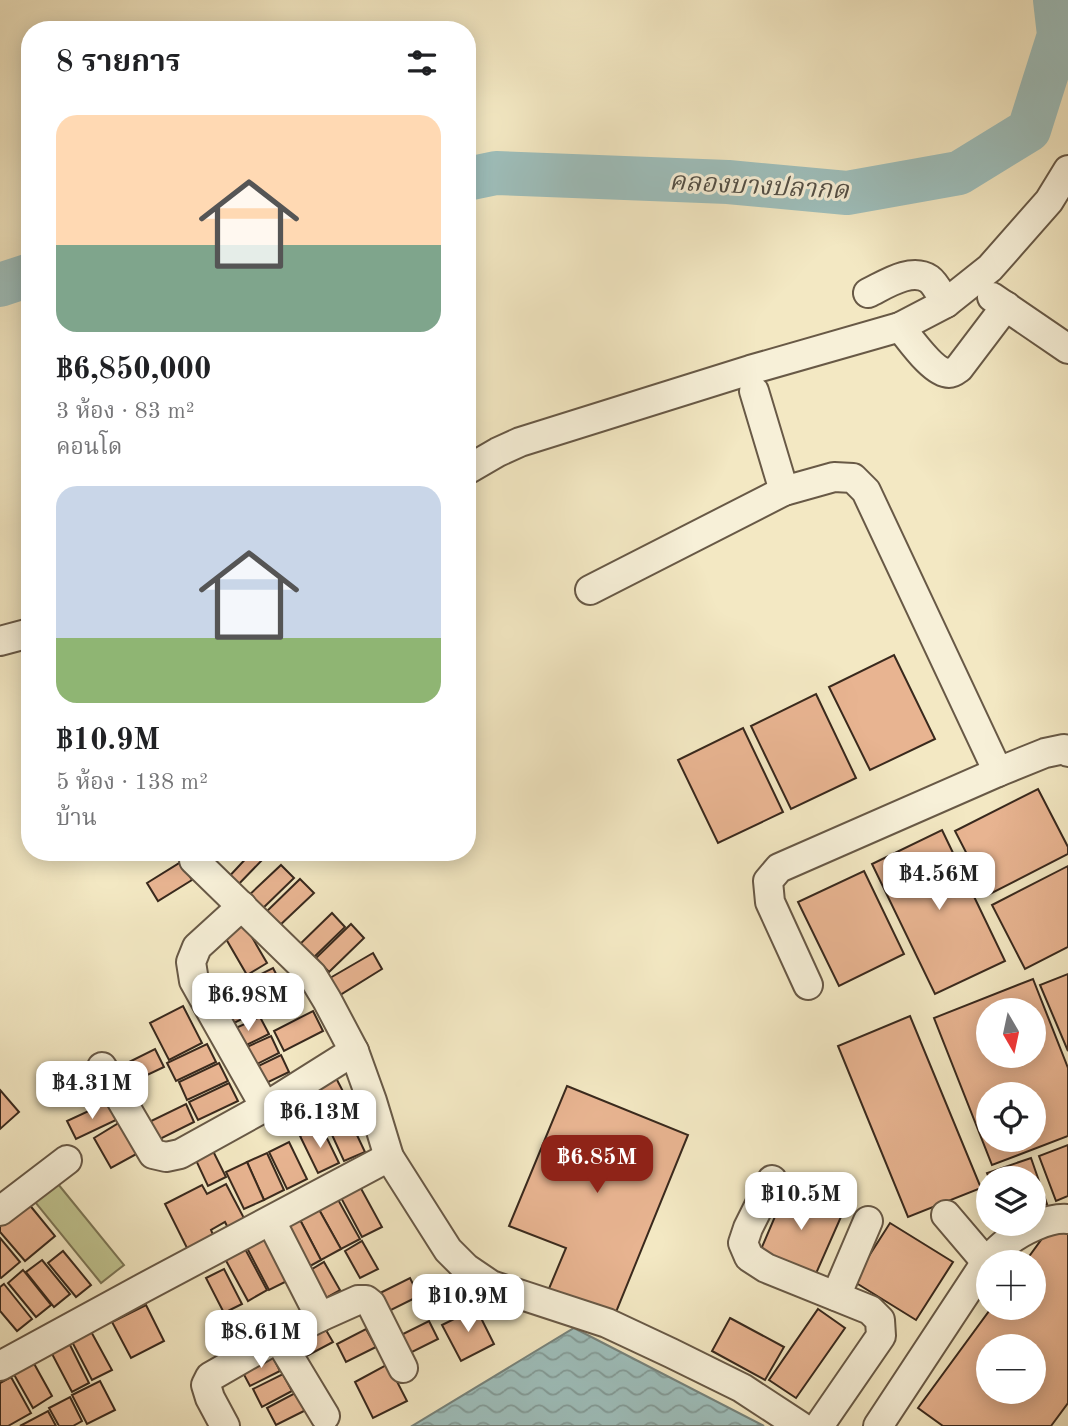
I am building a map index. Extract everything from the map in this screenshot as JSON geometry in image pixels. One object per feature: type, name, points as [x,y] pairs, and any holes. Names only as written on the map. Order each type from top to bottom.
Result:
[{"type":"street","points":[[476,465],[520,442],[750,370],[900,327],[946,303],[990,268],[1049,201],[1068,170]]},
{"type":"street","points":[[869,293],[903,277],[919,276],[930,280],[946,303]]},
{"type":"street","points":[[972,284],[1068,349]]},
{"type":"street","points":[[900,327],[931,365],[945,373],[952,373],[959,368],[1006,306]]},
{"type":"street","points":[[754,391],[784,491]]},
{"type":"street","points":[[590,590],[784,491],[834,477],[853,478],[866,491],[998,772]]},
{"type":"street","points":[[0,641],[21,635]]},
{"type":"street","points":[[808,985],[770,902],[768,881],[779,868],[1045,753],[1064,749],[1068,752]]},
{"type":"street","points":[[195,861],[312,975],[354,1051],[389,1157],[448,1250],[466,1268],[491,1285],[607,1323],[742,1388],[800,1426]]},
{"type":"street","points":[[242,906],[197,947],[191,961],[194,981],[265,1107]]},
{"type":"street","points":[[102,1067],[153,1154],[166,1157],[180,1154],[265,1107],[354,1051]]},
{"type":"street","points":[[1,1364],[389,1157]]},
{"type":"street","points":[[0,1211],[67,1160]]},
{"type":"street","points":[[772,1180],[743,1243],[750,1257],[766,1268],[870,1311],[880,1320],[881,1336],[819,1426]]},
{"type":"street","points":[[946,1215],[976,1250]]},
{"type":"street","points":[[999,1250],[1007,1242],[1041,1223],[1068,1219]]},
{"type":"street","points":[[836,1296],[868,1220]]},
{"type":"street","points":[[271,1221],[320,1317]]},
{"type":"street","points":[[878,1426],[976,1277]]},
{"type":"street","points":[[225,1426],[206,1385],[210,1377],[278,1338],[358,1300],[366,1300],[371,1304],[403,1368]]},
{"type":"street","points":[[278,1338],[325,1416]]},
{"type":"green space","points":[[58,1184],[124,1265],[101,1283],[35,1202]]},
{"type":"water","points":[[574,1328],[764,1426],[412,1426]]},
{"type":"building","points":[[894,655],[935,739],[870,770],[829,687]]},
{"type":"building","points":[[816,694],[856,778],[791,809],[751,726]]},
{"type":"building","points":[[743,728],[783,812],[718,843],[678,760]]},
{"type":"building","points":[[1038,789],[1068,847],[1068,854],[988,895],[955,831]]},
{"type":"building","points":[[942,830],[1005,961],[935,994],[872,864]]},
{"type":"building","points":[[244,861],[261,861],[233,890],[224,882]]},
{"type":"building","points":[[181,862],[192,880],[158,901],[147,883]]},
{"type":"building","points":[[281,865],[294,878],[259,912],[246,898]]},
{"type":"building","points":[[1068,866],[1068,947],[1025,969],[992,905]]},
{"type":"building","points":[[864,871],[904,954],[839,986],[798,902]]},
{"type":"building","points":[[300,879],[314,893],[278,927],[265,913]]},
{"type":"building","points":[[332,913],[345,927],[310,961],[297,947]]},
{"type":"building","points":[[242,920],[267,963],[247,975],[222,932]]},
{"type":"building","points":[[351,924],[364,938],[329,972],[316,958]]},
{"type":"building","points":[[373,953],[382,969],[340,995],[330,978]]},
{"type":"building","points":[[273,968],[288,997],[260,1011],[245,982]]},
{"type":"building","points":[[1068,974],[1068,1051],[1046,998],[1040,985]]},
{"type":"building","points":[[1033,979],[1040,998],[985,998]]},
{"type":"building","points":[[241,983],[256,1012],[228,1026],[213,997]]},
{"type":"building","points":[[976,1001],[976,1068],[1046,1068],[1046,1012],[1068,1068],[1068,1136],[1046,1144],[1046,1082],[976,1082],[976,1124],[934,1018]]},
{"type":"building","points":[[183,1006],[202,1043],[169,1060],[150,1023]]},
{"type":"building","points":[[313,1011],[323,1031],[284,1051],[274,1031]]},
{"type":"building","points":[[910,1016],[976,1176],[976,1190],[908,1217],[838,1046]]},
{"type":"building","points":[[260,1017],[269,1034],[236,1050],[227,1032]]},
{"type":"building","points":[[271,1036],[279,1053],[247,1069],[238,1051]]},
{"type":"building","points":[[207,1044],[216,1062],[176,1081],[167,1063]]},
{"type":"building","points":[[155,1049],[164,1067],[124,1086],[115,1069]]},
{"type":"building","points":[[281,1055],[289,1072],[256,1088],[248,1071]]},
{"type":"building","points":[[219,1063],[228,1081],[187,1100],[179,1082]]},
{"type":"building","points":[[335,1076],[350,1105],[322,1119],[308,1090]]},
{"type":"building","points":[[229,1083],[238,1101],[198,1120],[189,1102]]},
{"type":"building","points":[[567,1086],[688,1135],[614,1317],[548,1291],[566,1248],[509,1226]]},
{"type":"building","points":[[0,1090],[19,1112],[0,1129]]},
{"type":"building","points":[[303,1092],[318,1122],[300,1130],[285,1101]]},
{"type":"building","points":[[108,1102],[116,1120],[76,1139],[67,1121]]},
{"type":"building","points":[[186,1104],[194,1122],[154,1142],[145,1124]]},
{"type":"building","points":[[347,1114],[365,1152],[344,1161],[327,1124]]},
{"type":"building","points":[[122,1121],[140,1152],[111,1168],[94,1138]]},
{"type":"building","points":[[321,1126],[339,1163],[318,1173],[300,1136]]},
{"type":"building","points":[[289,1142],[307,1179],[287,1189],[269,1152]]},
{"type":"building","points":[[1068,1145],[1068,1196],[1056,1201],[1046,1175],[1046,1166],[1043,1166],[1039,1156]]},
{"type":"building","points":[[211,1147],[226,1177],[208,1186],[194,1156]]},
{"type":"building","points":[[987,1152],[1026,1152],[992,1165]]},
{"type":"building","points":[[267,1153],[284,1190],[264,1200],[247,1162]]},
{"type":"building","points":[[1031,1158],[1034,1166],[1008,1166]]},
{"type":"building","points":[[247,1162],[264,1200],[244,1209],[226,1172]]},
{"type":"building","points":[[358,1183],[382,1227],[362,1237],[339,1194]]},
{"type":"building","points":[[226,1184],[246,1222],[229,1230],[225,1222],[211,1230],[214,1237],[188,1250],[165,1204],[202,1185],[207,1194]]},
{"type":"building","points":[[788,1186],[844,1210],[814,1278],[759,1254]]},
{"type":"building","points":[[336,1196],[360,1239],[341,1249],[317,1206]]},
{"type":"building","points":[[28,1203],[55,1236],[25,1261],[0,1232],[0,1226]]},
{"type":"building","points":[[317,1206],[341,1249],[321,1260],[298,1216]]},
{"type":"building","points":[[298,1216],[321,1260],[301,1271],[277,1227]]},
{"type":"building","points":[[1055,1221],[1068,1230],[1068,1403],[1051,1426],[943,1426],[918,1408],[982,1320],[1046,1320],[1046,1250],[1034,1250]]},
{"type":"building","points":[[890,1223],[953,1262],[916,1320],[853,1281]]},
{"type":"building","points":[[266,1236],[289,1280],[269,1290],[246,1246]]},
{"type":"building","points":[[0,1238],[20,1262],[1,1278],[0,1277]]},
{"type":"building","points":[[362,1241],[378,1269],[360,1278],[345,1251]]},
{"type":"building","points":[[244,1247],[267,1290],[248,1301],[224,1257]]},
{"type":"building","points":[[63,1251],[91,1285],[76,1297],[48,1263]]},
{"type":"building","points":[[42,1260],[70,1294],[54,1307],[26,1272]]},
{"type":"building","points":[[324,1262],[340,1290],[322,1300],[307,1272]]},
{"type":"building","points":[[224,1269],[242,1304],[224,1313],[206,1278]]},
{"type":"building","points":[[23,1270],[51,1305],[36,1317],[8,1283]]},
{"type":"building","points":[[410,1278],[419,1296],[389,1311],[380,1293]]},
{"type":"building","points":[[4,1284],[32,1319],[17,1331],[0,1311],[0,1287]]},
{"type":"building","points":[[146,1305],[164,1341],[131,1358],[112,1322]]},
{"type":"building","points":[[476,1308],[494,1344],[461,1361],[442,1325]]},
{"type":"building","points":[[818,1309],[845,1328],[796,1398],[769,1380]]},
{"type":"building","points":[[730,1318],[784,1347],[765,1380],[712,1351]]},
{"type":"building","points":[[429,1321],[438,1339],[408,1354],[399,1336]]},
{"type":"building","points":[[323,1325],[333,1342],[303,1358],[294,1340]]},
{"type":"building","points":[[88,1326],[112,1370],[92,1380],[69,1336]]},
{"type":"building","points":[[366,1329],[376,1347],[346,1362],[337,1344]]},
{"type":"building","points":[[69,1343],[89,1383],[72,1392],[51,1352]]},
{"type":"building","points":[[271,1353],[280,1371],[250,1386],[241,1369]]},
{"type":"building","points":[[32,1360],[52,1396],[33,1408],[12,1371]]},
{"type":"building","points":[[388,1364],[407,1401],[373,1418],[355,1382]]},
{"type":"building","points":[[283,1374],[292,1391],[262,1407],[253,1389]]},
{"type":"building","points":[[11,1377],[31,1413],[8,1426],[0,1426],[0,1383]]},
{"type":"building","points":[[100,1381],[115,1410],[87,1424],[72,1395]]},
{"type":"building","points":[[297,1392],[306,1410],[276,1425],[267,1408]]},
{"type":"building","points":[[70,1397],[82,1421],[73,1426],[59,1426],[49,1408]]},
{"type":"building","points":[[48,1411],[56,1426],[20,1426]]},
{"type":"waterway","name":"คลองบางปลากด","points":[[476,177],[496,173],[728,182],[847,193],[959,173],[1029,130],[1059,35],[1055,0]]},
{"type":"waterway","name":"คลองบางปลากด","points":[[0,285],[21,278]]}]
